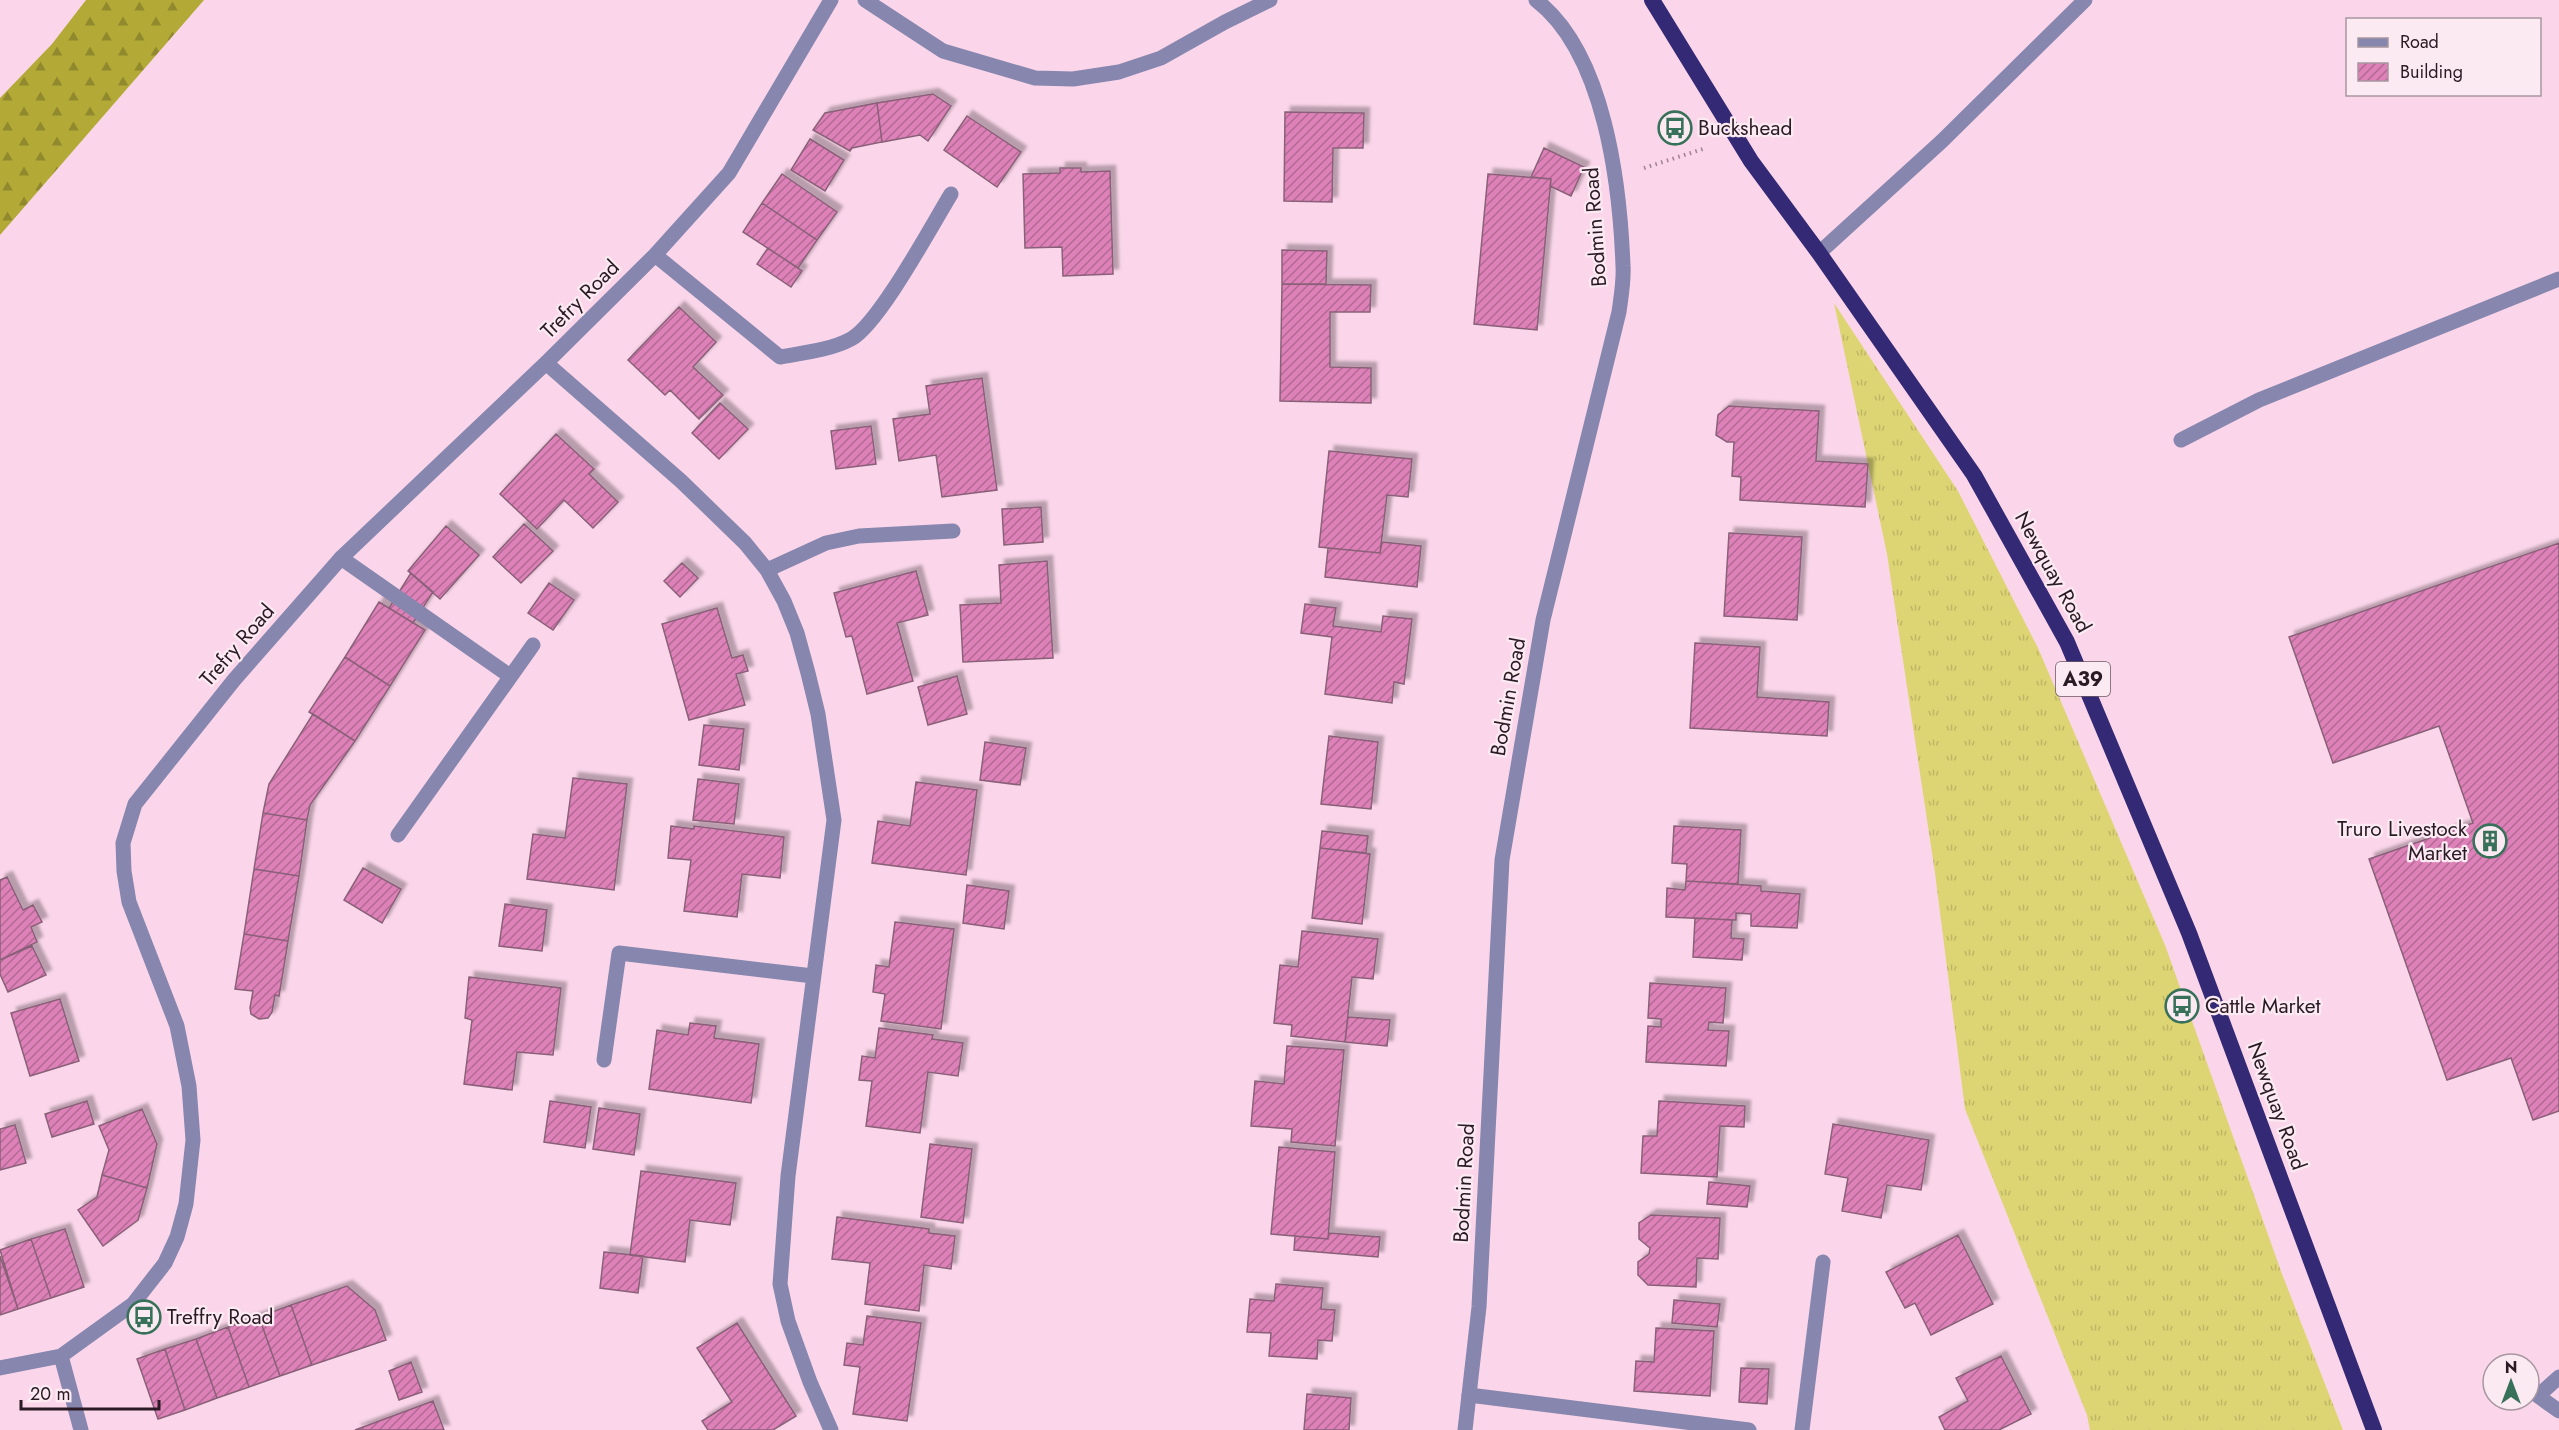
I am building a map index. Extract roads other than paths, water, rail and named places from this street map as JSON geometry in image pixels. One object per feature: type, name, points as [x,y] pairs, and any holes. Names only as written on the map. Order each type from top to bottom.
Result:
[{"type":"highway","name":"Newquay Road","points":[[1652,0],[1737,137],[1974,475],[2067,642],[2189,933],[2374,1430]]},
{"type":"street","name":"Trefry Road","points":[[61,1356],[133,1304],[150,1284],[165,1263],[177,1237],[186,1204],[193,1140],[189,1086],[177,1026],[129,902],[124,872],[123,843],[135,804],[234,680],[341,558],[546,363],[655,255],[729,173],[831,0]]},
{"type":"street","points":[[866,0],[943,51],[1035,78],[1073,79],[1119,72],[1161,58],[1270,0]]},
{"type":"street","name":"Bodmin Road","points":[[1465,1430],[1479,1307],[1502,860],[1543,620],[1619,312],[1623,268],[1615,178],[1599,103],[1584,62],[1566,32],[1536,0]]},
{"type":"street","points":[[1819,253],[1942,141],[2085,0]]},
{"type":"street","points":[[655,255],[780,357],[816,350],[852,339],[880,310],[951,194]]},
{"type":"street","points":[[2181,440],[2259,400],[2559,279]]},
{"type":"street","points":[[546,363],[721,519],[767,570],[797,633],[808,673],[818,714],[834,820],[787,1187],[780,1284],[788,1321],[810,1382],[831,1430]]},
{"type":"street","points":[[767,570],[826,543],[859,536],[953,531]]},
{"type":"street","points":[[341,558],[510,676]]},
{"type":"street","points":[[398,835],[534,645]]},
{"type":"street","points":[[604,1060],[619,953],[813,976]]},
{"type":"street","points":[[1802,1430],[1823,1262]]},
{"type":"street","points":[[0,1368],[61,1356],[81,1430]]},
{"type":"street","points":[[2559,1377],[2538,1396],[2559,1411]]},
{"type":"street","points":[[1469,1395],[1749,1430]]},
{"type":"place","name":"Buckshead","points":[[1675,128]]},
{"type":"place","name":"Truro Livestock Market","points":[[2490,841]]},
{"type":"place","name":"Cattle Market","points":[[2182,1006]]},
{"type":"place","name":"Treffry Road","points":[[144,1317]]}]
